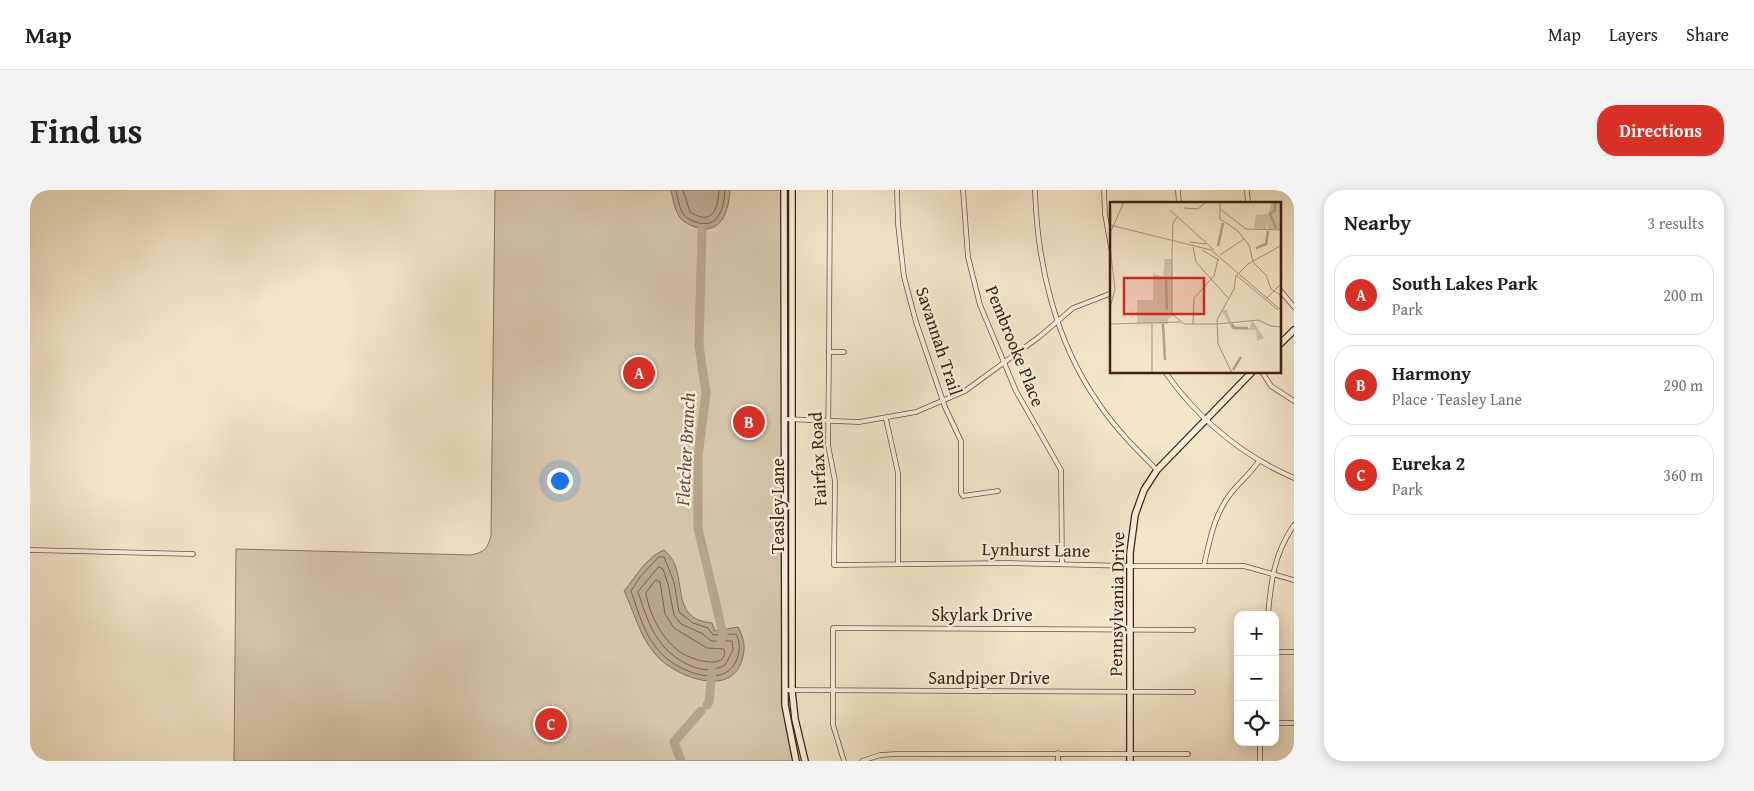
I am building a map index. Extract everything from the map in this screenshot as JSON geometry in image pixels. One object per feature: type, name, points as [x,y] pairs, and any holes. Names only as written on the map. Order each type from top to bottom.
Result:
[{"type":"main road","name":"Teasley Lane","points":[[784,190],[785,690],[787,724],[796,761]]},
{"type":"main road","name":"Teasley Lane","points":[[792,190],[792,691],[796,726],[805,761]]},
{"type":"main road","points":[[1282,342],[1294,330]]},
{"type":"main road","name":"Pennsylvania Drive","points":[[1130,761],[1130,566],[1135,515],[1144,490],[1157,470],[1250,374]]},
{"type":"street","name":"Fairfax Road","points":[[830,190],[828,445],[835,481],[834,565]]},
{"type":"street","name":"Savannah Trail","points":[[898,190],[898,224],[904,277],[916,322],[944,401],[961,441],[961,493],[963,496],[998,491]]},
{"type":"street","name":"Pembrooke Place","points":[[963,190],[965,236],[980,305],[1004,364],[1032,423],[1061,470],[1062,564]]},
{"type":"street","points":[[1035,190],[1042,259],[1058,320],[1074,360],[1097,402],[1130,444],[1157,470]]},
{"type":"street","points":[[1104,190],[1105,214],[1110,243]]},
{"type":"street","points":[[1282,293],[1294,308]]},
{"type":"street","points":[[785,419],[829,421],[886,419],[916,412],[965,391],[1004,364],[1058,320],[1082,304],[1110,294]]},
{"type":"street","points":[[829,352],[844,352]]},
{"type":"street","points":[[1166,374],[1181,395],[1233,445],[1259,461],[1294,478]]},
{"type":"street","points":[[1263,374],[1272,386],[1294,401]]},
{"type":"street","points":[[886,419],[898,473],[898,564]]},
{"type":"street","points":[[1204,565],[1214,523],[1219,511],[1231,493],[1246,479],[1259,461]]},
{"type":"street","points":[[1268,611],[1271,573],[1283,544],[1294,525]]},
{"type":"street","points":[[30,550],[193,554]]},
{"type":"street","name":"Lynhurst Lane","points":[[834,565],[1062,564],[1244,566],[1294,580]]},
{"type":"street","name":"Skylark Drive","points":[[832,691],[833,628],[1193,630]]},
{"type":"street","points":[[1279,652],[1294,652]]},
{"type":"street","name":"Sandpiper Drive","points":[[785,690],[1193,692]]},
{"type":"street","points":[[832,691],[833,725],[844,761]]},
{"type":"street","points":[[1279,723],[1294,723]]},
{"type":"street","points":[[1260,746],[1260,761]]},
{"type":"street","points":[[1058,753],[1058,761]]},
{"type":"street","points":[[862,761],[880,755],[896,754],[1188,754]]},
{"type":"shaded area","points":[[495,190],[784,190],[785,690],[796,761],[234,761],[236,549],[471,555],[479,553],[488,544],[491,536]]},
{"type":"water","points":[[671,190],[730,190],[728,206],[722,220],[717,225],[704,229],[695,227],[679,216],[674,205]]},
{"type":"water","points":[[664,550],[672,559],[677,570],[684,604],[689,613],[698,620],[712,623],[715,631],[738,627],[740,631],[744,647],[742,660],[736,672],[726,679],[715,681],[702,680],[675,670],[656,655],[641,632],[624,591],[647,562]]},
{"type":"waterway","name":"Fletcher Branch","points":[[702,229],[699,345],[706,393],[698,456],[698,528],[723,634],[721,640]]},
{"type":"waterway","name":"Fletcher Branch","points":[[707,705],[709,702],[712,671]]},
{"type":"waterway","name":"Fletcher Branch","points":[[681,761],[674,742],[701,711]]},
{"type":"place","name":"South Lakes Park","points":[[639,373]]},
{"type":"place","name":"Harmony","points":[[749,422]]},
{"type":"place","name":"Eureka 2","points":[[551,724]]}]
